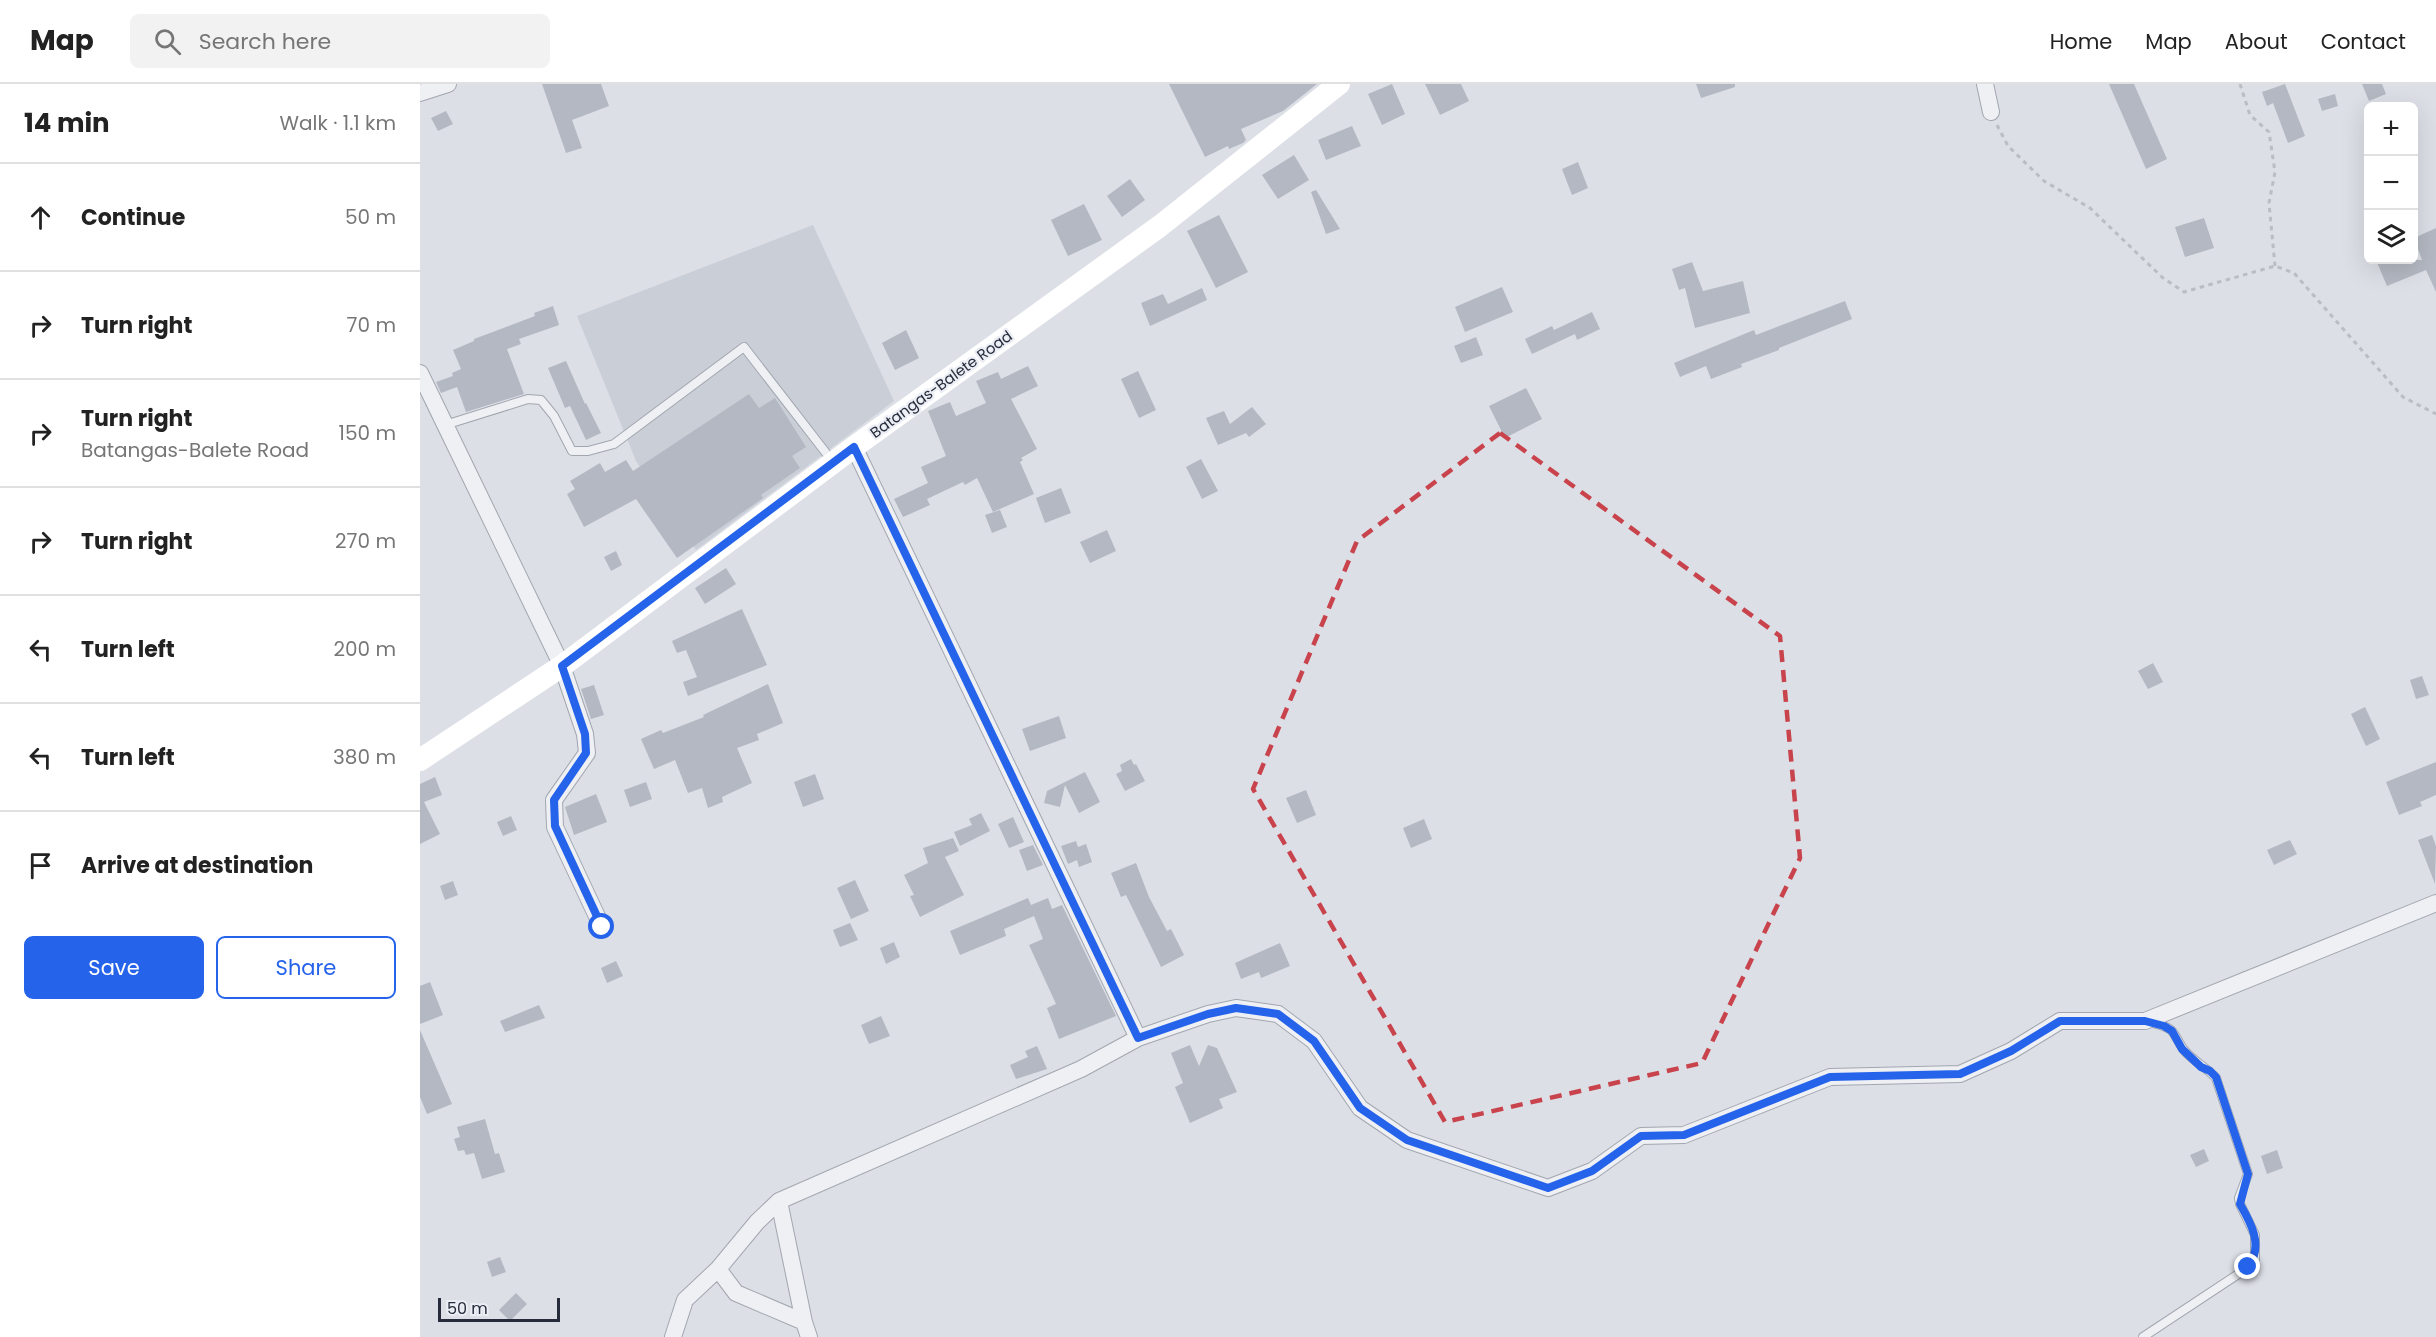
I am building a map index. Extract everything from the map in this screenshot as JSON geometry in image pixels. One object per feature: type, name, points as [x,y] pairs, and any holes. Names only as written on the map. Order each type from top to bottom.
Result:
[{"type":"main road","name":"Batangas-Balete Road","points":[[420,760],[562,666],[854,447],[1160,226],[1339,84]]},
{"type":"street","points":[[420,93],[448,84]]},
{"type":"street","points":[[1985,84],[1991,112]]},
{"type":"street","points":[[420,373],[562,666],[585,734],[586,753],[554,800],[555,826],[602,927]]},
{"type":"street","points":[[854,447],[1138,1038]]},
{"type":"street","points":[[673,1337],[685,1300],[718,1269],[757,1222],[779,1201],[1081,1069],[1138,1038],[1208,1014],[1236,1008],[1278,1014],[1314,1041],[1360,1108],[1407,1140],[1548,1188],[1592,1171],[1641,1136],[1684,1135],[1830,1077],[1960,1074],[2011,1051],[2060,1021],[2145,1021],[2436,903]]},
{"type":"street","points":[[779,1201],[806,1330]]},
{"type":"street","points":[[718,1269],[736,1293],[806,1330]]},
{"type":"lane","points":[[445,425],[528,399],[541,400],[554,416],[572,451],[588,451],[614,444],[744,348],[834,463]]},
{"type":"lane","points":[[2143,1337],[2248,1267],[2254,1258],[2256,1249],[2255,1234],[2240,1204],[2248,1174],[2216,1077],[2201,1067],[2182,1049],[2172,1031],[2164,1026],[2145,1021]]},
{"type":"path","points":[[2240,84],[2250,115],[2269,132],[2275,172],[2269,203],[2275,266]]},
{"type":"path","points":[[1991,112],[2008,146],[2044,181],[2090,208],[2163,278],[2184,292],[2275,266],[2294,273],[2403,397],[2436,414]]},
{"type":"highlighted area","points":[[1500,433],[1780,636],[1800,858],[1702,1063],[1445,1122],[1253,789],[1357,541]]},
{"type":"shaded area","points":[[813,225],[894,401],[696,550],[636,461],[577,316]]},
{"type":"building","points":[[542,84],[601,84],[609,106],[572,120],[582,148],[566,153]]},
{"type":"building","points":[[1169,84],[1317,84],[1283,111],[1241,129],[1246,140],[1243,143],[1229,149],[1228,146],[1205,157]]},
{"type":"building","points":[[1392,84],[1405,114],[1382,125],[1368,94]]},
{"type":"building","points":[[1425,84],[1461,84],[1469,101],[1440,115]]},
{"type":"building","points":[[1696,84],[1735,84],[1735,87],[1701,98]]},
{"type":"building","points":[[2109,84],[2134,84],[2167,159],[2146,169]]},
{"type":"building","points":[[2285,84],[2305,136],[2288,143],[2273,103],[2267,106],[2262,92]]},
{"type":"building","points":[[2362,84],[2382,84],[2386,94],[2369,101]]},
{"type":"building","points":[[2335,94],[2338,106],[2322,111],[2318,99]]},
{"type":"building","points":[[446,111],[453,124],[438,131],[431,118]]},
{"type":"building","points":[[1352,126],[1361,146],[1326,160],[1318,140]]},
{"type":"building","points":[[1294,155],[1309,180],[1278,199],[1262,175]]},
{"type":"building","points":[[1578,162],[1588,188],[1572,195],[1562,169]]},
{"type":"building","points":[[1130,179],[1145,200],[1122,217],[1107,196]]},
{"type":"building","points":[[1316,190],[1340,229],[1326,234],[1311,192]]},
{"type":"building","points":[[1084,204],[1102,240],[1068,256],[1051,220]]},
{"type":"building","points":[[1219,215],[1248,272],[1216,288],[1187,231]]},
{"type":"building","points":[[2204,218],[2214,248],[2185,257],[2175,227]]},
{"type":"building","points":[[2436,228],[2436,292],[2426,270],[2387,286],[2378,264],[2418,264],[2418,260],[2422,260],[2418,249],[2418,236]]},
{"type":"building","points":[[1692,262],[1703,291],[1743,281],[1750,313],[1695,328],[1685,288],[1679,290],[1672,269]]},
{"type":"building","points":[[1502,287],[1513,312],[1465,332],[1455,307]]},
{"type":"building","points":[[1202,288],[1207,300],[1150,326],[1141,303],[1163,294],[1168,304]]},
{"type":"building","points":[[1845,301],[1852,319],[1741,364],[1742,367],[1711,379],[1706,366],[1680,377],[1674,363],[1754,330],[1756,335]]},
{"type":"building","points":[[553,306],[559,325],[519,339],[521,344],[507,349],[524,394],[466,412],[457,387],[441,393],[436,382],[453,376],[452,373],[461,369],[453,350],[474,339],[535,316],[534,313]]},
{"type":"building","points":[[1592,312],[1600,329],[1577,340],[1575,334],[1532,354],[1525,339],[1552,326],[1554,330]]},
{"type":"building","points":[[906,330],[919,358],[895,370],[882,343]]},
{"type":"building","points":[[1476,337],[1483,355],[1461,363],[1454,346]]},
{"type":"building","points":[[566,361],[601,433],[586,440],[570,406],[565,408],[548,368]]},
{"type":"building","points":[[1028,366],[1038,386],[1011,399],[1037,449],[1021,458],[1023,460],[1020,462],[1034,494],[993,512],[977,478],[965,485],[963,482],[927,499],[930,505],[903,517],[894,499],[928,483],[921,467],[946,456],[928,411],[950,402],[956,416],[986,403],[976,381],[998,372],[1001,379]]},
{"type":"building","points":[[1138,371],[1156,410],[1139,418],[1121,379]]},
{"type":"building","points":[[1526,388],[1542,419],[1505,438],[1489,406]]},
{"type":"building","points":[[749,394],[759,408],[775,398],[806,447],[792,456],[800,468],[761,495],[763,498],[677,558],[636,499],[584,527],[567,494],[575,489],[570,481],[600,463],[605,472],[626,460],[633,471]]},
{"type":"building","points":[[1252,407],[1266,424],[1249,437],[1246,433],[1218,445],[1206,418],[1224,411],[1230,424]]},
{"type":"building","points":[[1201,459],[1218,491],[1202,499],[1186,467]]},
{"type":"building","points":[[1061,488],[1071,513],[1045,523],[1036,498]]},
{"type":"building","points":[[1000,510],[1007,527],[992,533],[985,515]]},
{"type":"building","points":[[1107,530],[1116,551],[1090,563],[1080,542]]},
{"type":"building","points":[[616,551],[622,565],[611,571],[604,557]]},
{"type":"building","points":[[726,568],[736,584],[705,604],[695,588]]},
{"type":"building","points":[[742,609],[767,665],[688,696],[683,682],[697,677],[686,650],[677,653],[672,641]]},
{"type":"building","points":[[2153,663],[2163,682],[2148,689],[2138,671]]},
{"type":"building","points":[[2422,676],[2429,695],[2416,699],[2410,680]]},
{"type":"building","points":[[768,684],[783,723],[757,734],[759,740],[737,748],[752,783],[722,797],[723,802],[708,808],[702,788],[688,793],[675,760],[654,769],[641,739],[661,730],[663,733],[704,717],[703,715]]},
{"type":"building","points":[[594,685],[604,715],[591,719],[581,689]]},
{"type":"building","points":[[2365,707],[2380,739],[2366,746],[2351,714]]},
{"type":"building","points":[[1059,716],[1066,738],[1030,751],[1022,729]]},
{"type":"building","points":[[1131,759],[1145,781],[1125,791],[1116,774],[1122,771],[1120,765]]},
{"type":"building","points":[[2436,762],[2436,795],[2420,802],[2422,806],[2399,815],[2386,782]]},
{"type":"building","points":[[1085,772],[1100,802],[1079,813],[1065,785],[1060,807],[1044,803],[1047,791]]},
{"type":"building","points":[[815,774],[824,799],[803,807],[794,782]]},
{"type":"building","points":[[435,777],[442,795],[424,802],[440,834],[420,844],[420,784]]},
{"type":"building","points":[[646,782],[652,799],[630,807],[624,790]]},
{"type":"building","points":[[1306,790],[1316,815],[1297,823],[1286,798]]},
{"type":"building","points":[[596,794],[607,822],[574,835],[565,807]]},
{"type":"building","points":[[981,813],[990,831],[960,846],[954,832],[972,825],[969,819]]},
{"type":"building","points":[[511,816],[517,830],[503,836],[497,822]]},
{"type":"building","points":[[1013,817],[1024,842],[1009,848],[998,824]]},
{"type":"building","points":[[1424,819],[1432,839],[1411,848],[1403,828]]},
{"type":"building","points":[[2432,835],[2436,846],[2435,884],[2418,840]]},
{"type":"building","points":[[953,838],[959,851],[945,857],[964,895],[920,917],[910,896],[914,895],[904,875],[928,863],[923,848]]},
{"type":"building","points":[[2290,840],[2297,854],[2274,865],[2267,850]]},
{"type":"building","points":[[1076,841],[1078,847],[1086,844],[1092,862],[1079,867],[1077,860],[1068,864],[1061,846]]},
{"type":"building","points":[[1033,845],[1043,865],[1027,871],[1019,850]]},
{"type":"building","points":[[1136,863],[1149,897],[1167,931],[1171,929],[1184,955],[1161,967],[1126,895],[1121,897],[1111,873]]},
{"type":"building","points":[[855,880],[869,911],[851,919],[837,888]]},
{"type":"building","points":[[453,881],[458,895],[445,900],[440,886]]},
{"type":"building","points":[[1028,898],[1031,905],[1048,898],[1052,909],[1062,905],[1116,1016],[1059,1039],[1047,1008],[1056,1004],[1029,945],[1043,939],[1034,916],[1004,929],[1006,936],[960,955],[950,931]]},
{"type":"building","points":[[850,923],[858,940],[840,947],[833,930]]},
{"type":"building","points":[[894,942],[900,957],[886,964],[880,948]]},
{"type":"building","points":[[1280,943],[1290,966],[1261,978],[1259,972],[1241,979],[1235,963]]},
{"type":"building","points":[[616,961],[623,976],[607,983],[601,968]]},
{"type":"building","points":[[430,982],[443,1015],[420,1024],[420,986]]},
{"type":"building","points":[[539,1005],[545,1018],[505,1032],[500,1021]]},
{"type":"building","points":[[881,1016],[890,1036],[869,1044],[861,1025]]},
{"type":"building","points":[[420,1030],[452,1104],[427,1114],[420,1097]]},
{"type":"building","points":[[1190,1045],[1199,1066],[1208,1045],[1217,1048],[1237,1092],[1219,1099],[1223,1108],[1190,1123],[1175,1087],[1183,1083],[1171,1053]]},
{"type":"building","points":[[1037,1046],[1047,1069],[1016,1079],[1010,1065],[1028,1057],[1025,1051]]},
{"type":"building","points":[[485,1119],[495,1154],[499,1153],[505,1172],[482,1179],[474,1153],[466,1155],[464,1150],[458,1151],[454,1139],[460,1137],[457,1127]]},
{"type":"building","points":[[2204,1149],[2209,1161],[2196,1167],[2190,1155]]},
{"type":"building","points":[[2277,1150],[2283,1168],[2267,1174],[2261,1156]]},
{"type":"building","points":[[500,1257],[506,1272],[492,1277],[487,1262]]},
{"type":"building","points":[[516,1293],[527,1304],[510,1321],[499,1310]]},
{"type":"route","points":[[602,927],[555,826],[554,800],[586,753],[585,734],[562,666],[854,447],[1138,1038],[1208,1014],[1236,1008],[1278,1014],[1314,1041],[1360,1108],[1407,1140],[1548,1188],[1592,1171],[1641,1136],[1684,1135],[1830,1077],[1960,1074],[2011,1051],[2060,1021],[2145,1021],[2164,1026],[2172,1031],[2182,1049],[2201,1067],[2216,1077],[2248,1174],[2248,1180],[2240,1198],[2240,1204],[2255,1234],[2256,1249],[2254,1258],[2248,1267]]}]
